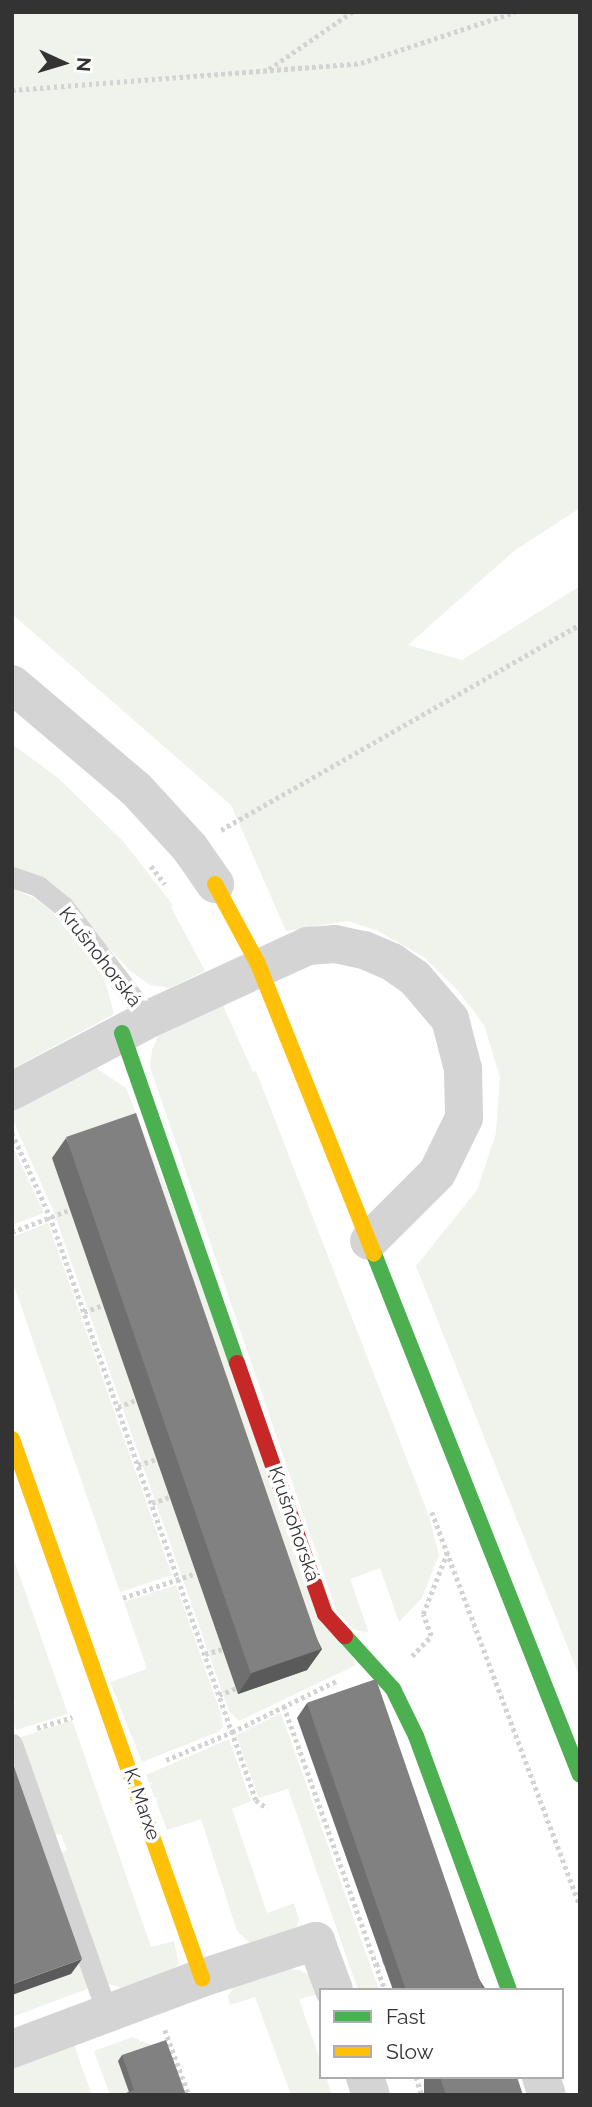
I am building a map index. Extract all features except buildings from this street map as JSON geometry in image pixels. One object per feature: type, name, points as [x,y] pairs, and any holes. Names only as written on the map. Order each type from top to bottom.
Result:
[{"type":"street","points":[[12,684],[136,789],[190,848],[215,884],[258,964],[580,1775]]},
{"type":"street","points":[[12,1090],[135,1026],[308,946],[335,944],[364,950],[392,962],[415,978],[450,1019],[463,1069],[464,1118],[438,1174],[369,1241]]},
{"type":"street","name":"Krušnohorská","points":[[135,1026],[325,1614],[393,1689],[415,1736],[508,1988]]},
{"type":"street","name":"K. Marxe","points":[[12,1439],[202,1978]]},
{"type":"street","points":[[12,2049],[202,1978],[316,1941],[333,1988]]},
{"type":"lane","name":"Krušnohorská","points":[[12,877],[38,886],[63,906],[135,1026]]},
{"type":"lane","points":[[18,1738],[107,2013]]},
{"type":"path","points":[[267,70],[352,12]]},
{"type":"path","points":[[12,90],[361,63],[515,12]]},
{"type":"path","points":[[190,848],[580,624]]},
{"type":"path","points":[[145,859],[168,888]]},
{"type":"path","points":[[12,1133],[50,1216],[256,1800],[267,1808]]},
{"type":"path","points":[[12,1231],[69,1210]]},
{"type":"path","points":[[84,1312],[103,1305]]},
{"type":"path","points":[[118,1407],[136,1400]]},
{"type":"path","points":[[138,1465],[156,1459]]},
{"type":"path","points":[[152,1503],[169,1497]]},
{"type":"path","points":[[386,1681],[431,1636],[423,1614],[447,1553]]},
{"type":"path","points":[[122,1598],[196,1573]]},
{"type":"path","points":[[205,1654],[222,1648]]},
{"type":"path","points":[[176,1755],[232,1732],[371,1664]]},
{"type":"path","points":[[219,1695],[236,1688]]},
{"type":"path","points":[[18,1738],[106,1706]]},
{"type":"path","points":[[284,1706],[384,1988]]},
{"type":"path","points":[[308,1773],[315,1770]]},
{"type":"path","points":[[342,1869],[349,1866]]},
{"type":"path","points":[[376,1965],[383,1962]]},
{"type":"path","points":[[154,1997],[189,2095]]},
{"type":"shaded area","points":[[12,12],[580,12],[580,508],[514,551],[408,645],[462,660],[580,586],[580,1678],[416,1266],[477,1190],[496,1133],[500,1077],[484,1025],[459,992],[425,958],[378,931],[348,921],[286,931],[231,805],[12,614]]},
{"type":"shaded area","points":[[12,744],[57,777],[123,841],[173,905],[171,907],[205,971],[170,988],[150,985],[129,970],[54,887],[12,866]]},
{"type":"shaded area","points":[[12,888],[36,899],[56,915],[92,956],[102,969],[114,1014],[12,1069]]},
{"type":"shaded area","points":[[221,1001],[253,1072],[256,1071],[429,1516],[439,1555],[422,1598],[399,1622],[380,1568],[350,1579],[369,1633],[353,1629],[336,1610],[150,1067],[152,1050],[159,1034]]},
{"type":"shaded area","points":[[96,1068],[126,1088],[356,1665],[239,1721],[229,1711],[53,1210],[12,1118],[12,1107]]},
{"type":"shaded area","points":[[12,1145],[44,1213],[12,1225]]},
{"type":"shaded area","points":[[48,1223],[172,1575],[120,1592],[12,1280],[12,1237]]},
{"type":"shaded area","points":[[12,1554],[68,1714],[16,1730],[12,1720],[15,1701],[12,1694]]},
{"type":"shaded area","points":[[176,1585],[221,1714],[223,1727],[218,1732],[142,1762],[110,1682],[147,1669],[124,1602]]},
{"type":"shaded area","points":[[281,1713],[378,1988],[357,1988],[288,1789],[259,1798],[236,1735]]},
{"type":"shaded area","points":[[72,1720],[151,1947],[174,1941],[179,1964],[175,1968],[122,1988],[106,1983],[59,1854],[67,1850],[61,1834],[52,1836],[19,1738]]},
{"type":"shaded area","points":[[229,1739],[251,1801],[232,1809],[267,1913],[294,1903],[299,1920],[295,1930],[250,1943],[237,1931],[201,1819],[167,1830],[146,1775]]},
{"type":"shaded area","points":[[12,1769],[88,1983],[87,1989],[12,2017]]},
{"type":"shaded area","points":[[288,1969],[300,1970],[315,1978],[319,1994],[299,1999],[319,2057],[319,2079],[327,2079],[332,2095],[291,2095],[255,1997],[230,2005],[228,1996],[234,1986]]},
{"type":"shaded area","points":[[132,2037],[158,2048],[129,2093],[110,2095],[94,2051]]},
{"type":"shaded area","points":[[74,2045],[92,2095],[12,2095],[12,2068]]},
{"type":"traffic: fast","points":[[122,1033],[237,1363]]},
{"type":"traffic: fast","points":[[374,1254],[580,1775]]},
{"type":"traffic: fast","points":[[345,1636],[393,1689],[416,1736],[508,1988]]},
{"type":"traffic: slow","points":[[215,884],[258,964],[374,1254]]},
{"type":"traffic: slow","points":[[12,1439],[202,1978]]},
{"type":"traffic: jam","points":[[237,1363],[325,1614],[345,1636]]}]
